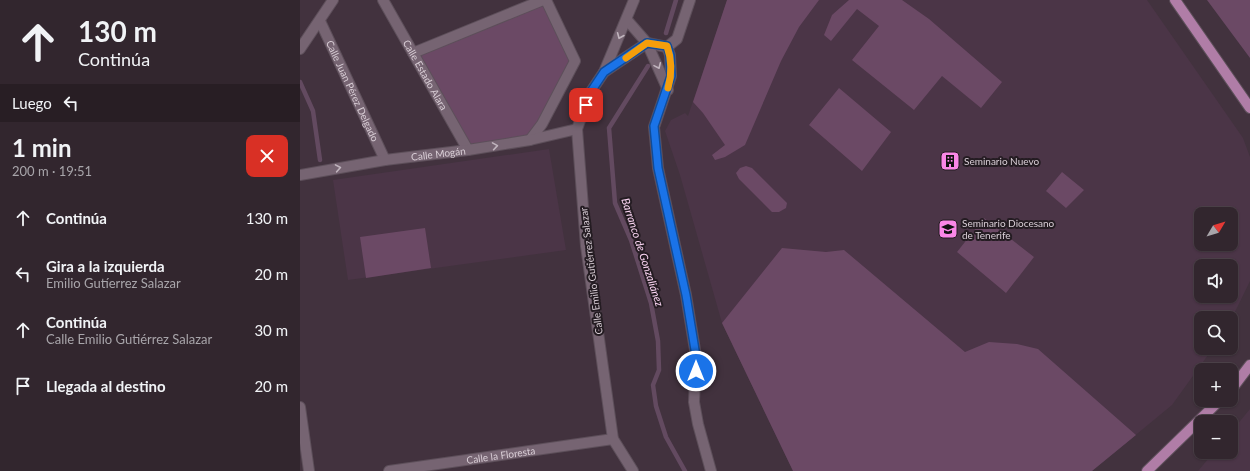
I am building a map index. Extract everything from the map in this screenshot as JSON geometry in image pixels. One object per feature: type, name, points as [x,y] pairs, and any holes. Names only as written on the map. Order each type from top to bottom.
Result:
[{"type":"main road","points":[[1175,0],[1250,108]]},
{"type":"main road","points":[[1238,381],[1250,365]]},
{"type":"main road","points":[[1147,471],[1213,407]]},
{"type":"street","points":[[300,49],[320,22],[333,0]]},
{"type":"street","name":"Calle Estado Alara","points":[[382,0],[468,150]]},
{"type":"street","points":[[413,53],[543,0]]},
{"type":"street","points":[[530,140],[542,124],[575,61],[546,0]]},
{"type":"street","points":[[604,72],[627,20],[634,0]]},
{"type":"street","points":[[604,72],[647,43],[667,46],[677,39],[690,0]]},
{"type":"street","points":[[627,20],[647,43],[668,90]]},
{"type":"street","name":"Calle Juan Pérez Delgado","points":[[320,22],[385,160]]},
{"type":"street","points":[[667,46],[670,55],[671,76],[668,90],[654,126],[658,168],[686,295],[696,356],[695,409],[711,471]]},
{"type":"street","name":"Calle Emilio Gutiérrez Salazar","points":[[604,72],[590,93],[577,129],[586,246],[613,439],[633,471]]},
{"type":"street","name":"Calle Mogán","points":[[300,175],[385,160],[468,150],[530,140],[577,129]]},
{"type":"street","points":[[300,407],[309,471]]},
{"type":"street","name":"Calle la Floresta","points":[[389,471],[613,439]]},
{"type":"shaded area","points":[[543,0],[575,61],[530,140],[468,150],[413,53]]},
{"type":"shaded area","name":"Seminario Diocesano de Tenerife","points":[[727,0],[1147,0],[1243,138],[1250,157],[1250,281],[1235,311],[1194,311],[1194,355],[1208,355],[1202,363],[1194,363],[1194,374],[1172,405],[1092,471],[793,471],[722,323],[680,175],[665,131],[671,120],[685,113],[688,116]]},
{"type":"shaded area","points":[[727,0],[819,0],[799,27],[781,61],[745,145],[725,157],[715,160],[712,155],[725,145],[703,113],[693,102]]},
{"type":"shaded area","points":[[849,0],[902,0],[929,19],[1002,82],[981,108],[942,76],[914,110],[852,60],[879,26],[857,9],[831,41],[824,35],[832,15]]},
{"type":"shaded area","points":[[1207,0],[1250,0],[1250,58]]},
{"type":"shaded area","points":[[839,88],[891,132],[862,171],[809,125]]},
{"type":"shaded area","points":[[549,149],[566,250],[348,280],[333,180]]},
{"type":"shaded area","points":[[746,166],[752,168],[787,203],[786,208],[779,212],[772,212],[739,179],[736,173],[740,168]]},
{"type":"shaded area","points":[[1062,172],[1084,190],[1066,208],[1046,191]]},
{"type":"shaded area","points":[[984,218],[1034,257],[1006,293],[957,252]]},
{"type":"shaded area","points":[[425,228],[431,268],[366,278],[360,237]]},
{"type":"shaded area","points":[[782,248],[826,252],[844,250],[965,352],[989,342],[1017,344],[1038,349],[1136,435],[1092,471],[793,471],[722,323]]},
{"type":"shaded area","points":[[1250,409],[1250,471],[1198,471],[1208,459],[1238,459],[1238,424]]},
{"type":"waterway","name":"Barranco de Gonzaliánez","points":[[666,33],[676,0]]},
{"type":"waterway","name":"Barranco de Gonzaliánez","points":[[648,66],[609,128],[615,203],[631,240],[651,303],[658,341],[659,370],[653,385],[656,406],[666,437],[685,471]]},
{"type":"waterway","points":[[300,82],[313,111],[320,160]]},
{"type":"slow traffic","points":[[626,58],[647,43],[667,46],[670,55],[671,76],[668,88]]},
{"type":"place","name":"Seminario Nuevo","points":[[950,161]]},
{"type":"place","name":"Seminario Diocesano de Tenerife","points":[[948,229]]},
{"type":"route","points":[[586,105],[590,93],[604,72],[647,43],[667,46],[670,55],[671,76],[668,90],[654,126],[658,168],[686,295],[696,356],[696,371]]}]
